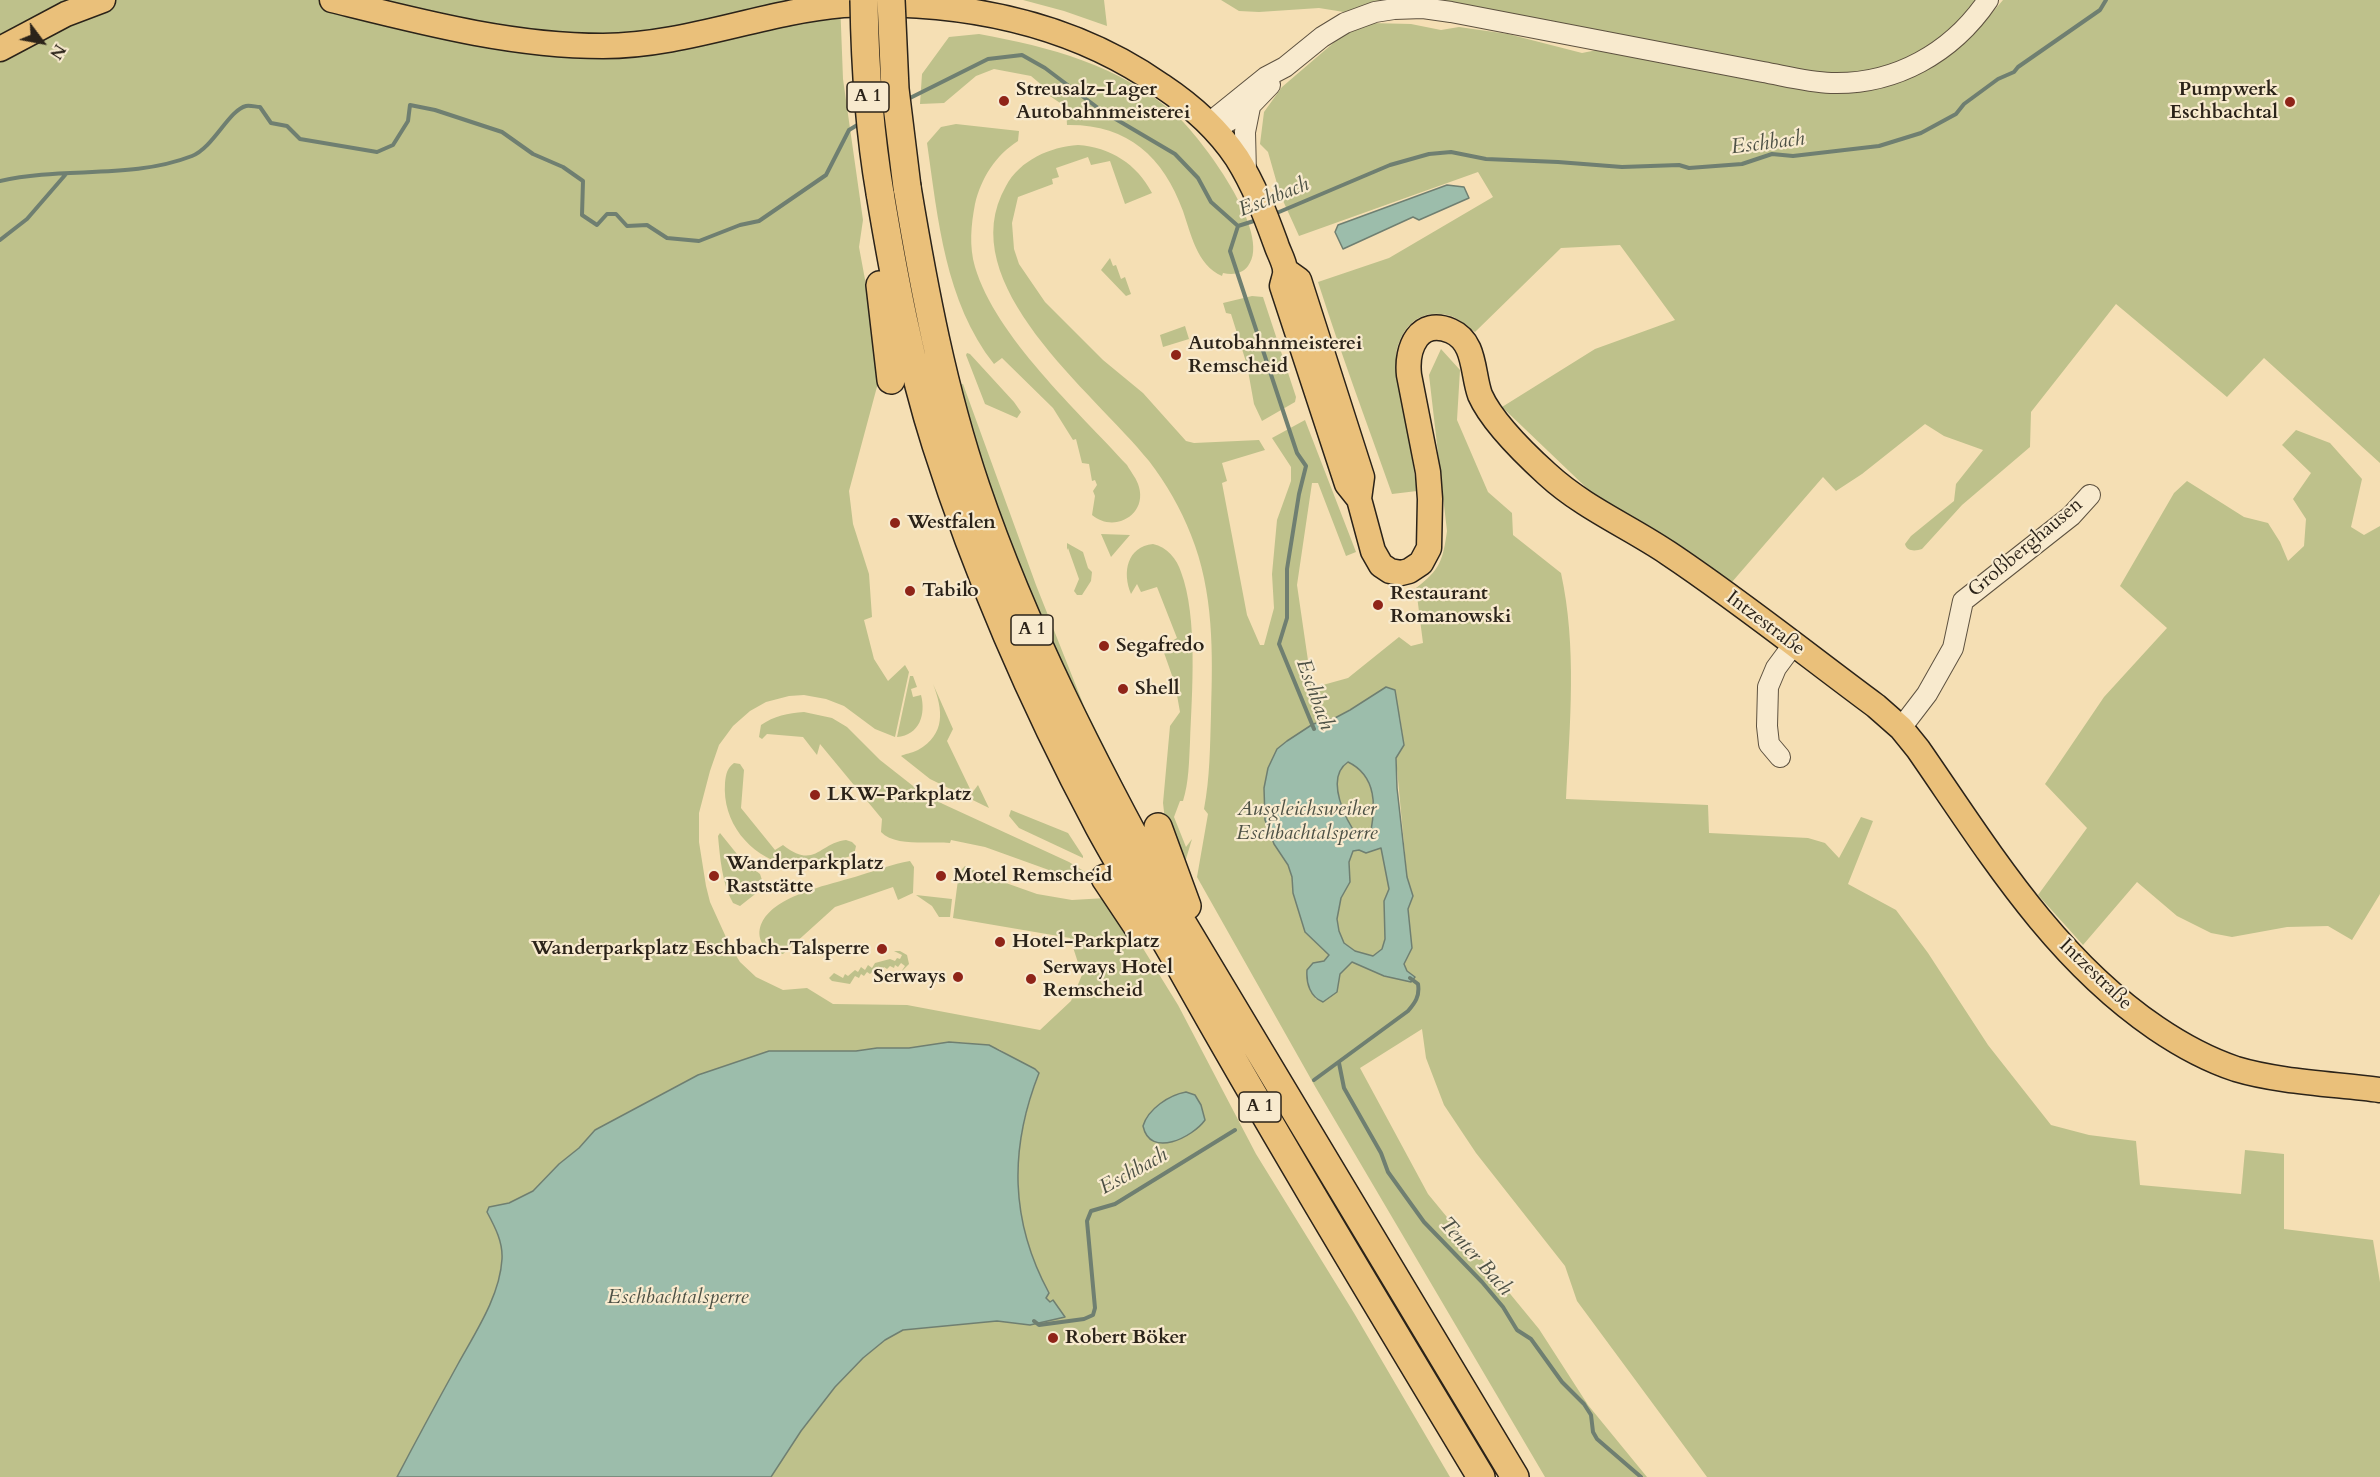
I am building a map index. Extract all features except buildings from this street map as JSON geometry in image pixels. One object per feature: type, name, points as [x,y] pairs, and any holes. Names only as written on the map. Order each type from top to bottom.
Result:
[{"type":"highway","name":"A 1","points":[[864,0],[874,158],[896,284],[916,374],[938,451],[986,586],[1016,658],[1094,817],[1192,964],[1515,1477]]},
{"type":"highway","name":"A 1","points":[[891,0],[896,89],[907,187],[922,279],[941,365],[973,477],[1007,570],[1040,649],[1126,823],[1192,964],[1210,1023],[1481,1477]]},
{"type":"highway","points":[[907,187],[924,208],[935,265],[949,312]]},
{"type":"highway","points":[[880,193],[872,222],[891,380]]},
{"type":"highway","points":[[1158,827],[1186,900],[1192,964]]},
{"type":"highway","points":[[1105,878],[1141,932],[1192,964]]},
{"type":"main road","points":[[0,49],[66,14],[103,0]]},
{"type":"main road","points":[[332,0],[402,8],[508,38],[565,45],[607,46],[675,39],[842,4],[913,2],[961,7],[1023,20],[1089,44],[1147,75],[1178,96],[1212,126],[1246,173]]},
{"type":"main road","name":"Intzestraße","points":[[1246,173],[1264,210],[1285,270],[1282,286],[1347,484],[1359,499],[1377,559],[1386,570],[1394,573],[1406,572],[1414,568],[1425,558],[1431,538],[1429,481],[1408,361],[1413,342],[1421,332],[1435,328],[1446,330],[1455,333],[1465,343],[1472,359],[1481,396],[1489,409],[1547,474],[1593,510],[1668,553],[1876,706],[1901,728],[1918,749],[2012,887],[2078,963],[2123,1005],[2183,1046],[2233,1068],[2267,1076],[2380,1090]]},
{"type":"street","points":[[1212,126],[1266,77],[1284,67],[1322,37],[1345,23],[1375,12],[1423,8],[1829,83],[1855,82],[1900,72],[1928,58],[1955,38],[1988,0]]},
{"type":"street","points":[[1212,126],[1233,120],[1250,107],[1284,67]]},
{"type":"street","points":[[1246,173],[1245,132],[1250,107]]},
{"type":"street","name":"Großberghausen","points":[[1901,728],[1927,694],[1953,648],[1963,601],[2071,516],[2090,495]]},
{"type":"street","points":[[1780,758],[1769,744],[1768,687],[1776,668],[1793,645]]},
{"type":"green space","points":[[0,0],[840,0],[843,79],[863,220],[859,247],[871,312],[878,383],[849,491],[853,524],[869,574],[872,617],[864,620],[874,659],[888,681],[905,665],[909,672],[895,737],[875,729],[844,706],[826,699],[804,695],[766,702],[750,711],[733,726],[719,745],[699,813],[699,842],[710,902],[740,962],[756,977],[783,990],[807,988],[833,1004],[907,1005],[1040,1030],[1071,1001],[1082,975],[1070,938],[953,918],[959,872],[965,866],[1037,894],[1072,900],[1106,898],[1115,903],[1178,1005],[1256,1154],[1354,1313],[1450,1477],[771,1477],[801,1431],[835,1387],[884,1340],[903,1330],[997,1321],[1030,1325],[1065,1317],[1053,1300],[1050,1302],[1046,1298],[1049,1293],[1036,1266],[1027,1238],[1018,1185],[1022,1130],[1039,1074],[999,1049],[949,1042],[909,1048],[877,1048],[856,1051],[769,1051],[698,1075],[595,1130],[533,1191],[509,1203],[489,1207],[487,1212],[498,1235],[502,1253],[497,1287],[479,1327],[397,1477],[0,1477]]},
{"type":"green space","points":[[1023,0],[1104,0],[1107,26],[1064,11]]},
{"type":"green space","points":[[1221,0],[1979,0],[1960,24],[1918,55],[1867,73],[1815,75],[1463,8],[1350,13],[1319,8],[1259,12],[1239,11]]},
{"type":"green space","points":[[2003,0],[2380,0],[2380,463],[2264,358],[2227,397],[2116,304],[2031,412],[2030,447],[1962,505],[1922,549],[1910,550],[1905,544],[1911,536],[1954,501],[1956,484],[1983,450],[1944,436],[1925,424],[1862,474],[1836,491],[1823,477],[1732,582],[1664,536],[1594,495],[1502,407],[1595,349],[1675,320],[1620,245],[1561,248],[1475,332],[1454,317],[1440,314],[1422,316],[1408,327],[1396,353],[1417,491],[1392,494],[1318,282],[1389,258],[1493,197],[1478,172],[1299,236],[1280,194],[1268,152],[1260,144],[1264,112],[1282,87],[1345,33],[1371,23],[1411,24],[1441,30],[1459,27],[1508,34],[1582,53],[1607,48],[1887,84],[1939,62],[1965,41]]},
{"type":"green space","points":[[979,34],[1032,45],[1083,60],[1131,83],[1175,114],[1216,163],[1243,210],[1251,232],[1253,251],[1246,269],[1234,274],[1223,273],[1222,276],[1213,271],[1196,248],[1175,191],[1153,159],[1125,137],[1108,130],[1067,125],[1066,107],[1041,90],[1044,87],[1031,76],[994,69],[976,76],[944,103],[920,104],[922,74],[949,37]]},
{"type":"green space","points":[[956,124],[1019,131],[1018,141],[996,160],[985,176],[978,194],[971,236],[975,267],[1001,320],[1019,346],[1040,372],[1127,465],[1137,481],[1140,497],[1138,506],[1126,519],[1109,522],[1092,515],[1095,496],[1093,491],[1097,485],[1095,480],[1092,481],[1089,464],[1082,463],[1076,439],[1073,440],[1053,408],[1002,358],[994,364],[964,314],[946,259],[927,143],[941,127]]},
{"type":"green space","points":[[1067,146],[1090,146],[1112,153],[1139,174],[1152,193],[1125,204],[1110,161],[1091,165],[1088,157],[1056,168],[1059,177],[1052,179],[1053,184],[1018,197],[1012,223],[1014,249],[1019,264],[1045,302],[1103,360],[1143,393],[1186,441],[1194,443],[1259,440],[1265,450],[1222,463],[1227,481],[1222,483],[1247,615],[1260,645],[1264,645],[1274,608],[1272,574],[1277,520],[1291,481],[1291,467],[1272,438],[1305,420],[1356,552],[1346,556],[1318,483],[1312,483],[1297,585],[1312,688],[1348,678],[1399,637],[1411,646],[1423,643],[1416,588],[1430,576],[1439,564],[1447,531],[1429,375],[1441,349],[1460,370],[1457,420],[1488,492],[1512,513],[1513,535],[1561,573],[1571,657],[1566,799],[1708,805],[1709,833],[1808,838],[1825,843],[1839,858],[1861,817],[1873,821],[1848,884],[1896,910],[1928,953],[1988,1045],[2051,1125],[2089,1135],[2136,1141],[2140,1185],[2241,1194],[2245,1150],[2284,1154],[2284,1229],[2373,1240],[2380,1282],[2380,1477],[1707,1477],[1577,1301],[1565,1266],[1476,1153],[1444,1105],[1426,1058],[1422,1029],[1360,1068],[1428,1194],[1539,1329],[1588,1405],[1647,1477],[1545,1477],[1316,1088],[1197,877],[1208,814],[1204,809],[1209,762],[1212,669],[1208,601],[1199,557],[1183,516],[1161,478],[1125,433],[1065,370],[1036,334],[1012,298],[997,261],[994,223],[1006,186],[1019,169],[1037,156]],"holes":[[[1377,694],[1400,717],[1404,745],[1396,758],[1407,877],[1413,896],[1408,909],[1412,948],[1404,964],[1411,982],[1385,976],[1352,962],[1340,974],[1337,992],[1316,999],[1308,984],[1317,963],[1324,961],[1329,955],[1305,932],[1293,893],[1292,877],[1288,865],[1274,843],[1265,820],[1324,720],[1335,718]]]},
{"type":"green space","points":[[1110,258],[1113,266],[1116,265],[1121,279],[1125,277],[1131,294],[1126,296],[1101,270]]},
{"type":"green space","points":[[1252,296],[1263,297],[1296,397],[1295,402],[1262,421],[1254,404],[1247,365],[1231,314],[1226,313],[1223,303]]},
{"type":"green space","points":[[1185,326],[1189,339],[1163,347],[1160,335]]},
{"type":"green space","points":[[967,353],[1014,402],[1021,412],[1017,418],[985,404]]},
{"type":"green space","points":[[963,384],[1036,585],[1084,706],[1125,788],[1110,766],[1069,679],[1016,556],[985,471],[959,385]]},
{"type":"green space","points":[[2296,430],[2330,443],[2362,479],[2351,527],[2364,535],[2380,526],[2380,894],[2352,940],[2328,926],[2287,927],[2232,937],[2211,933],[2177,916],[2137,882],[2083,945],[2038,895],[2087,828],[2045,784],[2104,697],[2167,628],[2120,586],[2174,493],[2187,481],[2244,517],[2268,523],[2288,561],[2304,546],[2306,519],[2293,499],[2311,473],[2282,445]]},
{"type":"green space","points":[[1101,534],[1130,535],[1111,557]]},
{"type":"green space","points":[[1067,543],[1083,552],[1088,568],[1092,572],[1091,581],[1082,595],[1077,595],[1074,591],[1079,579],[1068,548],[1067,550]]},
{"type":"green space","points":[[1153,544],[1171,554],[1177,563],[1190,611],[1193,679],[1188,772],[1183,801],[1180,801],[1174,817],[1186,847],[1192,839],[1183,869],[1166,829],[1163,803],[1170,726],[1180,712],[1175,684],[1162,647],[1177,638],[1157,587],[1141,592],[1137,584],[1131,594],[1127,577],[1132,555],[1144,546]]},
{"type":"green space","points":[[910,676],[913,676],[917,687],[911,689],[913,697],[921,695],[922,716],[916,728],[897,737]]},
{"type":"green space","points":[[933,684],[953,729],[947,741],[972,793],[978,785],[989,808],[930,779],[901,756],[927,744],[938,729],[939,703]]},
{"type":"green space","points":[[804,712],[832,718],[847,727],[880,760],[922,793],[1069,862],[1090,875],[1060,874],[985,847],[951,840],[950,843],[904,842],[887,837],[881,832],[882,819],[820,744],[817,755],[803,737],[767,734],[762,739],[759,737],[761,725],[771,719],[781,715]]},
{"type":"green space","points":[[1348,762],[1364,776],[1372,793],[1373,813],[1370,835],[1359,838],[1343,811],[1338,789],[1341,769]]},
{"type":"green space","points":[[734,763],[740,764],[744,770],[741,808],[775,850],[783,845],[794,852],[810,855],[846,840],[856,846],[854,855],[820,865],[795,867],[760,853],[740,835],[728,811],[725,780],[728,769]]},
{"type":"green space","points":[[1011,810],[1068,833],[1083,858],[1019,828],[1009,816]]},
{"type":"green space","points":[[720,833],[741,859],[760,874],[762,880],[759,891],[740,906],[733,903],[724,879],[718,836]]},
{"type":"green space","points":[[1381,848],[1389,889],[1384,901],[1385,939],[1382,949],[1374,956],[1355,951],[1344,943],[1337,919],[1341,898],[1350,882],[1349,862],[1353,851],[1360,850],[1366,853]]},
{"type":"green space","points":[[910,861],[914,867],[913,893],[898,900],[893,887],[835,907],[783,954],[770,951],[761,941],[760,931],[764,919],[770,911],[783,902],[816,888]]},
{"type":"green space","points":[[916,895],[952,899],[950,917],[939,917],[932,906]]},
{"type":"green space","points":[[894,951],[907,955],[909,964],[901,972],[905,966],[901,963],[898,967],[895,965],[894,968],[890,966],[887,969],[884,967],[870,974],[867,972],[864,976],[861,974],[859,978],[855,976],[850,984],[832,981],[829,978],[834,973],[843,978],[845,974],[848,976],[855,970],[858,972],[861,967],[865,970],[868,965],[872,968],[875,963],[900,959],[902,955]]},
{"type":"water","points":[[1447,185],[1464,187],[1469,198],[1419,220],[1413,217],[1343,249],[1335,232],[1338,225]]},
{"type":"water","name":"Ausgleichsweiher Eschbachtalsperre","points":[[1386,687],[1395,690],[1404,745],[1396,758],[1397,788],[1407,877],[1413,896],[1408,909],[1412,948],[1404,964],[1407,971],[1415,977],[1411,982],[1384,976],[1352,962],[1340,974],[1337,992],[1323,1002],[1315,997],[1310,989],[1307,970],[1313,963],[1324,961],[1329,955],[1305,932],[1293,893],[1292,877],[1288,865],[1274,844],[1265,820],[1264,788],[1268,768],[1277,749],[1313,724],[1335,718]],"holes":[[[1348,762],[1365,775],[1372,793],[1373,814],[1370,835],[1359,838],[1343,811],[1338,789],[1341,769]],[[1381,848],[1389,889],[1384,901],[1385,939],[1382,949],[1373,956],[1355,951],[1344,943],[1337,919],[1341,898],[1350,882],[1349,862],[1353,851],[1359,850],[1366,853]]]},
{"type":"water","name":"Eschbachtalsperre","points":[[949,1042],[989,1045],[1039,1073],[1022,1129],[1018,1184],[1027,1239],[1036,1266],[1049,1293],[1046,1298],[1050,1302],[1053,1300],[1065,1317],[1030,1325],[997,1321],[903,1330],[885,1340],[863,1358],[835,1387],[801,1431],[771,1477],[397,1477],[479,1327],[497,1287],[502,1253],[498,1235],[487,1212],[489,1207],[509,1203],[533,1191],[595,1130],[698,1075],[769,1051],[856,1051],[877,1048],[909,1048]]},
{"type":"water","points":[[1186,1092],[1195,1095],[1201,1105],[1205,1120],[1191,1133],[1172,1142],[1154,1141],[1147,1136],[1143,1126],[1149,1114],[1173,1096]]},
{"type":"waterway","name":"Eschbach","points":[[1272,215],[1390,165],[1429,154],[1451,152],[1486,159],[1622,167],[1679,165],[1689,168],[1742,164],[1772,154],[1793,156],[1879,146],[1921,133],[1956,114],[1964,104],[1998,79],[2014,72],[2100,10],[2106,0]]},
{"type":"waterway","points":[[906,100],[988,59],[1022,55],[1045,68],[1102,111],[1175,154],[1198,178],[1211,202],[1238,226]]},
{"type":"waterway","points":[[0,181],[48,174],[121,171],[169,163],[200,152],[233,114],[248,106],[260,107],[271,123],[287,126],[300,139],[377,152],[393,145],[408,121],[410,105],[435,110],[502,132],[533,154],[563,167],[583,181],[582,215],[597,225],[607,214],[616,214],[627,226],[647,225],[667,238],[699,241],[740,225],[759,221],[826,175],[849,130],[859,124]]},
{"type":"waterway","points":[[0,240],[27,219],[66,174]]},
{"type":"waterway","name":"Eschbach","points":[[1257,220],[1238,226],[1230,251],[1297,453],[1306,466],[1299,494],[1287,569],[1287,618],[1279,644],[1314,729]]},
{"type":"waterway","name":"Eschbach","points":[[1314,1080],[1408,1011],[1418,996],[1418,984],[1410,978]]},
{"type":"waterway","name":"Tenter Bach","points":[[1339,1063],[1344,1088],[1381,1153],[1388,1172],[1424,1222],[1482,1282],[1503,1307],[1517,1330],[1531,1339],[1562,1382],[1584,1404],[1591,1415],[1593,1432],[1597,1439],[1641,1477]]},
{"type":"waterway","name":"Eschbach","points":[[1034,1321],[1039,1325],[1084,1319],[1093,1315],[1095,1308],[1087,1221],[1091,1211],[1115,1204],[1235,1130]]},
{"type":"place","name":"Streusalz-Lager Autobahnmeisterei","points":[[1004,101]]},
{"type":"place","name":"Pumpwerk Eschbachtal","points":[[2290,102]]},
{"type":"place","name":"Autobahnmeisterei Remscheid","points":[[1176,355]]},
{"type":"place","name":"Westfalen","points":[[895,523]]},
{"type":"place","name":"Tabilo","points":[[910,591]]},
{"type":"place","name":"Restaurant Romanowski","points":[[1378,605]]},
{"type":"place","name":"Segafredo","points":[[1104,646]]},
{"type":"place","name":"Shell","points":[[1123,689]]},
{"type":"place","name":"LKW-Parkplatz","points":[[815,795]]},
{"type":"place","name":"Wanderparkplatz Raststätte","points":[[714,876]]},
{"type":"place","name":"Motel Remscheid","points":[[941,876]]},
{"type":"place","name":"Hotel-Parkplatz","points":[[1000,942]]},
{"type":"place","name":"Wanderparkplatz Eschbach-Talsperre","points":[[882,949]]},
{"type":"place","name":"Serways","points":[[958,977]]},
{"type":"place","name":"Serways Hotel Remscheid","points":[[1031,979]]},
{"type":"place","name":"Robert Böker","points":[[1053,1338]]}]
